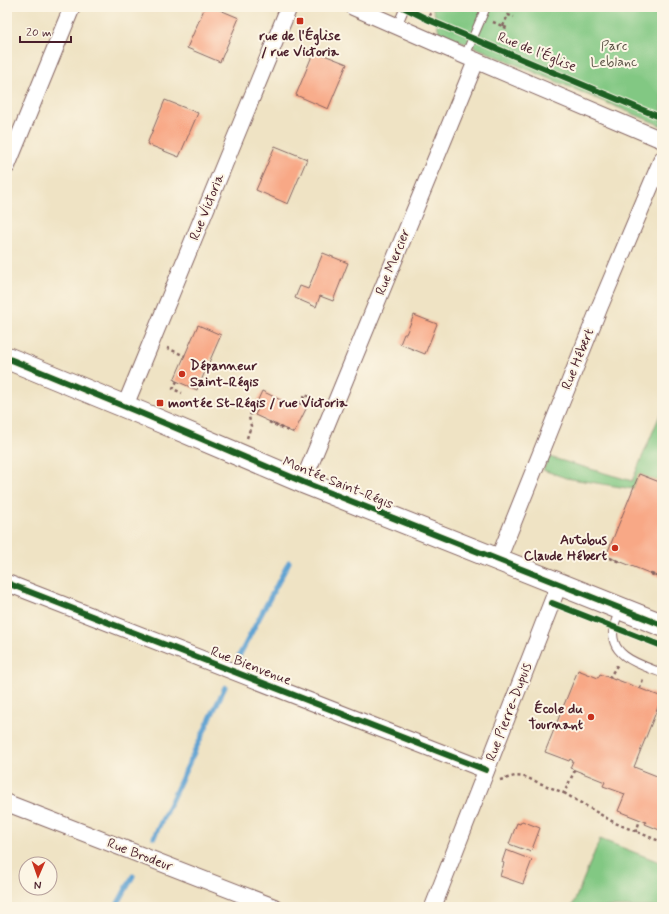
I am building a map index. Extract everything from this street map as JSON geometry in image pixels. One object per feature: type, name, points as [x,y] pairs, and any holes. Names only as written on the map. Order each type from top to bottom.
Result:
[{"type":"street","points":[[7,166],[72,7]]},
{"type":"street","name":"Rue Victoria","points":[[125,406],[289,7]]},
{"type":"street","points":[[353,7],[662,140]]},
{"type":"street","name":"Rue Mercier","points":[[303,482],[470,58]]},
{"type":"street","name":"Rue Hébert","points":[[498,560],[600,306],[662,159]]},
{"type":"street","name":"Montée Saint-Régis","points":[[7,358],[125,406],[303,482],[662,625]]},
{"type":"street","name":"Rue Bienvenue","points":[[7,583],[490,776]]},
{"type":"street","name":"Rue Pierre-Dupuis","points":[[433,907],[490,776],[559,584]]},
{"type":"street","name":"Rue Brodeur","points":[[7,803],[274,907]]},
{"type":"lane","points":[[397,26],[404,7]]},
{"type":"lane","points":[[470,58],[486,7]]},
{"type":"lane","points":[[620,608],[613,633],[614,642],[618,650],[627,658],[662,673]]},
{"type":"path","points":[[404,7],[440,24]]},
{"type":"path","points":[[428,7],[433,21]]},
{"type":"path","points":[[508,29],[503,26],[508,15],[514,17]]},
{"type":"path","points":[[652,113],[660,117],[662,109]]},
{"type":"path","points":[[164,347],[185,356]]},
{"type":"path","points":[[177,381],[173,389],[182,393]]},
{"type":"path","points":[[300,404],[305,395],[312,398]]},
{"type":"path","points":[[246,440],[251,426],[249,417],[257,402]]},
{"type":"path","points":[[269,422],[288,431]]},
{"type":"path","points":[[610,558],[620,562]]},
{"type":"path","points":[[651,574],[662,578]]},
{"type":"path","points":[[609,678],[617,665]]},
{"type":"path","points":[[640,688],[644,676]]},
{"type":"path","points":[[564,794],[575,770]]},
{"type":"path","points":[[660,777],[662,771]]},
{"type":"path","points":[[490,776],[525,776],[564,794],[615,823],[662,842]]},
{"type":"path","points":[[636,832],[640,820]]},
{"type":"green space","name":"Parc Leblanc","points":[[432,7],[662,7],[662,126],[439,32]]},
{"type":"green space","points":[[662,410],[662,483],[639,474],[633,489],[566,478],[543,470],[549,457],[632,481]]},
{"type":"green space","points":[[600,839],[662,863],[662,907],[572,907]]},
{"type":"building","points":[[205,7],[213,7],[239,18],[220,62],[187,48]]},
{"type":"building","points":[[314,51],[347,64],[328,109],[296,95]]},
{"type":"building","points":[[165,100],[198,113],[179,157],[147,144]]},
{"type":"building","points":[[275,146],[307,159],[288,204],[256,190]]},
{"type":"building","points":[[323,253],[348,263],[333,301],[320,296],[316,307],[295,298],[300,286],[308,289]]},
{"type":"building","points":[[414,315],[437,324],[425,354],[400,344]]},
{"type":"building","points":[[198,325],[221,335],[197,390],[174,380]]},
{"type":"building","points":[[262,391],[291,405],[293,401],[307,407],[294,433],[255,415],[261,403],[257,402]]},
{"type":"building","points":[[639,474],[662,483],[662,578],[606,556]]},
{"type":"building","points":[[578,670],[598,678],[600,674],[662,697],[634,767],[662,778],[662,831],[645,824],[646,822],[618,811],[625,794],[603,786],[605,782],[570,768],[573,761],[570,759],[569,761],[545,752]]},
{"type":"building","points":[[522,821],[540,828],[531,852],[509,844],[517,823],[520,824]]},
{"type":"building","points":[[506,850],[532,860],[523,884],[500,876]]},
{"type":"waterway","points":[[239,656],[289,562]]},
{"type":"waterway","points":[[154,837],[225,687]]},
{"type":"waterway","points":[[116,907],[133,876]]},
{"type":"cycle path","name":"Rue de l'Église","points":[[403,7],[429,20],[662,118]]},
{"type":"cycle path","points":[[7,358],[303,482],[662,625]]},
{"type":"cycle path","points":[[7,583],[486,770]]},
{"type":"cycle path","points":[[552,603],[662,646]]},
{"type":"place","name":"rue de l'Église / rue Victoria","points":[[300,21]]},
{"type":"place","name":"Dépanneur Saint-Régis","points":[[182,374]]},
{"type":"place","name":"montée St-Régis / rue Victoria","points":[[160,403]]},
{"type":"place","name":"Autobus Claude Hébert","points":[[615,548]]},
{"type":"place","name":"École du Tournant","points":[[591,717]]}]
